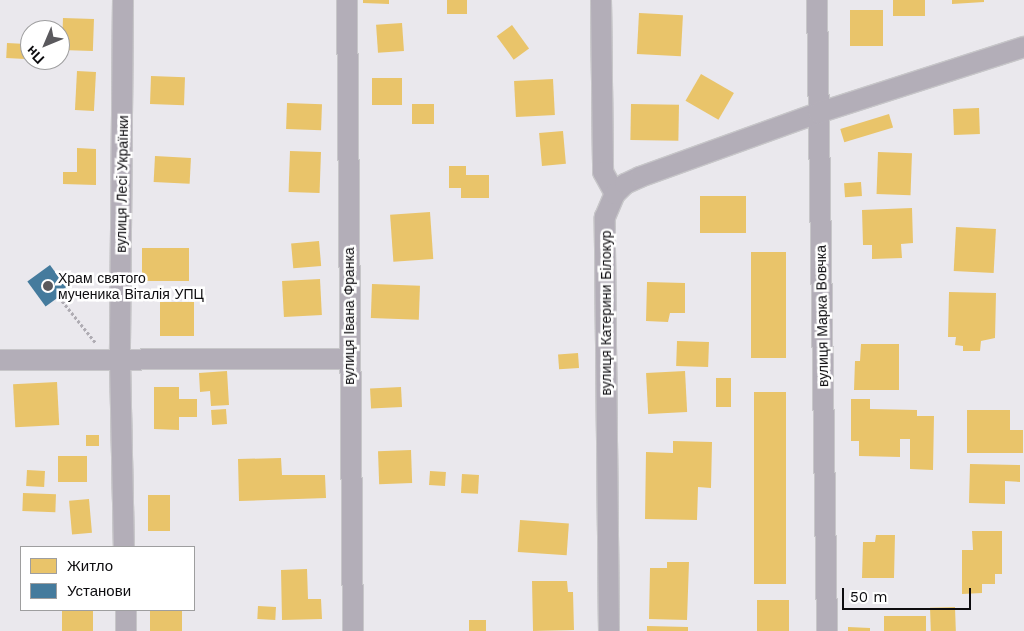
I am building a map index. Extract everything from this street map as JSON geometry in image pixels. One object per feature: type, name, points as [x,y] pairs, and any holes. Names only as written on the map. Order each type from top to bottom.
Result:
[{"type":"street","name":"вулиця Лесі Українки","points":[[123,0],[120,360],[124,546]]},
{"type":"street","name":"вулиця Івана Франка","points":[[347,0],[353,631]]},
{"type":"street","points":[[601,0],[603,172],[615,194],[625,184],[640,177],[818,113],[1024,47]]},
{"type":"street","name":"вулиця Марка Вовчка","points":[[817,0],[827,631]]},
{"type":"street","name":"вулиця Катерини Білокур","points":[[609,631],[606,217],[615,194]]},
{"type":"street","points":[[0,360],[349,360]]},
{"type":"street","points":[[126,611],[126,631]]},
{"type":"path","points":[[58,297],[94,342],[120,360]]},
{"type":"building: Житло","points":[[363,0],[389,0],[389,4],[363,3]]},
{"type":"building: Житло","points":[[447,0],[467,0],[467,14],[447,14]]},
{"type":"building: Житло","points":[[893,0],[925,0],[925,16],[893,16]]},
{"type":"building: Житло","points":[[952,0],[984,0],[984,2],[952,4]]},
{"type":"building: Житло","points":[[850,10],[883,10],[883,46],[850,46]]},
{"type":"building: Житло","points":[[639,13],[683,15],[681,56],[637,54]]},
{"type":"building: Житло","points":[[63,18],[94,19],[93,51],[70,50],[70,20],[63,20]]},
{"type":"building: Житло","points":[[402,23],[404,51],[378,53],[376,25]]},
{"type":"building: Житло","points":[[512,25],[529,48],[514,60],[497,36]]},
{"type":"building: Житло","points":[[7,43],[20,44],[20,59],[6,58]]},
{"type":"building: Житло","points":[[77,71],[96,72],[94,111],[75,110]]},
{"type":"building: Житло","points":[[701,74],[734,93],[718,120],[686,101]]},
{"type":"building: Житло","points":[[151,76],[185,77],[184,105],[150,104]]},
{"type":"building: Житло","points":[[372,78],[402,78],[402,105],[372,105]]},
{"type":"building: Житло","points":[[553,79],[555,115],[516,117],[514,81]]},
{"type":"building: Житло","points":[[287,103],[322,104],[321,130],[286,129]]},
{"type":"building: Житло","points":[[412,104],[434,104],[434,124],[412,124]]},
{"type":"building: Житло","points":[[631,104],[679,105],[678,141],[630,140]]},
{"type":"building: Житло","points":[[979,108],[980,134],[954,135],[953,109]]},
{"type":"building: Житло","points":[[889,114],[893,127],[844,142],[840,129]]},
{"type":"building: Житло","points":[[563,131],[566,164],[542,166],[539,133]]},
{"type":"building: Житло","points":[[77,148],[96,149],[96,185],[63,184],[63,172],[77,172]]},
{"type":"building: Житло","points":[[290,151],[321,152],[320,193],[289,192]]},
{"type":"building: Житло","points":[[878,152],[912,153],[911,195],[877,194]]},
{"type":"building: Житло","points":[[155,156],[191,158],[190,184],[154,182]]},
{"type":"building: Житло","points":[[449,166],[466,166],[466,175],[489,175],[489,198],[461,198],[461,188],[449,188]]},
{"type":"building: Житло","points":[[861,182],[862,196],[845,197],[844,183]]},
{"type":"building: Житло","points":[[700,196],[746,196],[746,233],[700,233]]},
{"type":"building: Житло","points":[[912,208],[913,243],[901,244],[902,258],[872,259],[872,245],[863,245],[862,210]]},
{"type":"building: Житло","points":[[430,212],[433,259],[393,262],[390,215]]},
{"type":"building: Житло","points":[[956,227],[996,229],[994,273],[954,271]]},
{"type":"building: Житло","points":[[319,241],[321,266],[293,268],[291,243]]},
{"type":"building: Житло","points":[[142,248],[189,248],[189,281],[142,281]]},
{"type":"building: Житло","points":[[751,252],[786,252],[786,358],[751,358]]},
{"type":"building: Житло","points":[[320,279],[322,315],[284,317],[282,281]]},
{"type":"building: Житло","points":[[647,282],[685,283],[685,313],[670,313],[668,322],[646,321]]},
{"type":"building: Житло","points":[[372,284],[420,286],[419,320],[371,318]]},
{"type":"building: Житло","points":[[949,292],[996,293],[995,338],[981,341],[980,351],[963,351],[963,346],[955,345],[956,337],[948,337]]},
{"type":"building: Житло","points":[[160,302],[194,302],[194,336],[160,336]]},
{"type":"building: Житло","points":[[677,341],[709,342],[708,367],[676,366]]},
{"type":"building: Житло","points":[[861,344],[899,344],[899,390],[854,390],[855,361],[860,361]]},
{"type":"building: Житло","points":[[578,353],[579,368],[559,369],[558,354]]},
{"type":"building: Житло","points":[[227,371],[229,405],[211,406],[210,391],[200,392],[199,373]]},
{"type":"building: Житло","points":[[685,371],[687,412],[648,414],[646,373]]},
{"type":"building: Житло","points":[[716,378],[731,378],[731,407],[716,407]]},
{"type":"building: Житло","points":[[57,382],[59,425],[15,427],[13,384]]},
{"type":"building: Житло","points":[[154,387],[179,387],[179,399],[197,399],[197,417],[179,417],[179,430],[154,429]]},
{"type":"building: Житло","points":[[401,387],[402,407],[371,409],[370,389]]},
{"type":"building: Житло","points":[[754,392],[786,392],[786,584],[754,584]]},
{"type":"building: Житло","points":[[851,399],[870,399],[870,409],[917,410],[917,416],[934,416],[933,470],[910,469],[910,439],[900,439],[900,457],[859,456],[859,441],[851,441]]},
{"type":"building: Житло","points":[[226,409],[227,424],[212,425],[211,410]]},
{"type":"building: Житло","points":[[967,410],[1010,410],[1010,430],[1023,430],[1023,453],[967,453]]},
{"type":"building: Житло","points":[[86,435],[99,435],[99,446],[86,446]]},
{"type":"building: Житло","points":[[673,441],[712,442],[711,488],[698,487],[697,520],[645,519],[646,452],[673,453]]},
{"type":"building: Житло","points":[[411,450],[412,483],[379,484],[378,451]]},
{"type":"building: Житло","points":[[58,456],[87,456],[87,482],[58,482]]},
{"type":"building: Житло","points":[[281,458],[282,475],[325,475],[326,498],[239,501],[238,459]]},
{"type":"building: Житло","points":[[970,464],[1020,465],[1020,482],[1005,481],[1005,504],[969,503]]},
{"type":"building: Житло","points":[[27,470],[45,471],[44,487],[26,486]]},
{"type":"building: Житло","points":[[430,471],[446,472],[445,486],[429,485]]},
{"type":"building: Житло","points":[[462,474],[479,475],[478,494],[461,493]]},
{"type":"building: Житло","points":[[23,493],[56,494],[55,512],[22,511]]},
{"type":"building: Житло","points":[[148,495],[170,495],[170,531],[148,531]]},
{"type":"building: Житло","points":[[89,499],[92,533],[72,535],[69,501]]},
{"type":"building: Житло","points":[[520,520],[569,523],[567,555],[518,552]]},
{"type":"building: Житло","points":[[972,531],[1002,531],[1002,574],[995,574],[995,584],[982,584],[982,593],[962,594],[962,550],[973,550]]},
{"type":"building: Житло","points":[[876,535],[895,535],[894,578],[862,578],[863,542],[875,542]]},
{"type":"building: Житло","points":[[667,562],[689,562],[687,620],[649,619],[650,568],[667,568]]},
{"type":"building: Житло","points":[[307,569],[308,599],[321,599],[322,619],[282,620],[281,570]]},
{"type":"building: Житло","points":[[532,581],[567,581],[568,592],[573,592],[574,630],[533,631]]},
{"type":"building: Житло","points":[[757,600],[789,600],[789,631],[757,631]]},
{"type":"building: Житло","points":[[258,606],[276,607],[275,620],[257,619]]},
{"type":"building: Житло","points":[[955,607],[956,631],[931,631],[930,608]]},
{"type":"building: Житло","points":[[62,611],[93,611],[93,631],[62,631]]},
{"type":"building: Житло","points":[[150,611],[182,611],[182,631],[150,631]]},
{"type":"building: Житло","points":[[884,616],[926,616],[926,631],[884,631]]},
{"type":"building: Житло","points":[[469,620],[486,620],[486,631],[469,631]]},
{"type":"building: Житло","points":[[647,626],[688,627],[688,631],[647,631]]},
{"type":"building: Житло","points":[[848,627],[870,628],[870,631],[848,631]]},
{"type":"building: Установи","name":"Храм святого мученика Віталія УПЦ","points":[[50,265],[68,290],[46,307],[27,281]]},
{"type":"place","name":"Храм святого мученика Віталія УПЦ","points":[[48,286]]}]
